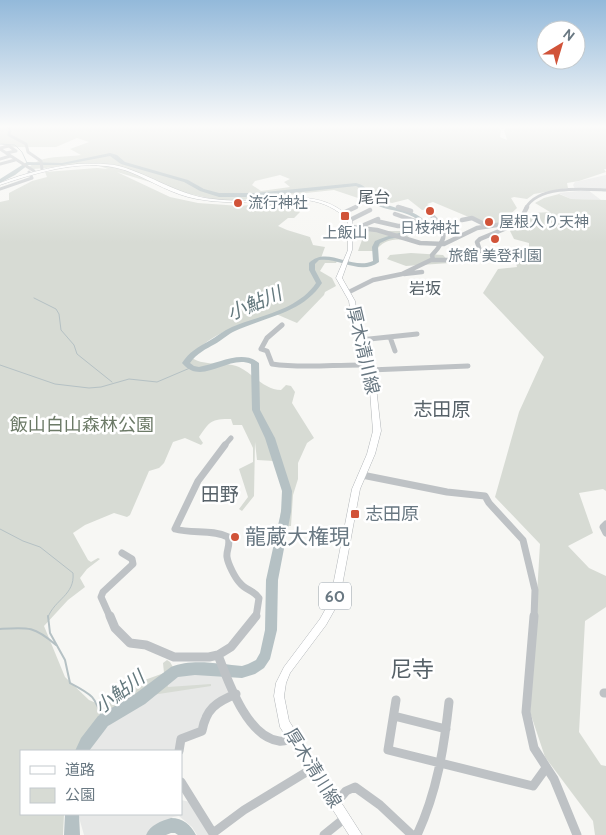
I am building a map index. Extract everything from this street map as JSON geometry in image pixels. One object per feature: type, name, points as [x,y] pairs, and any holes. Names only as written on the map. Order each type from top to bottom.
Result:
[{"type":"main road","points":[[0,184],[30,170],[42,168],[112,166],[178,194],[197,199],[238,201],[308,198],[325,203],[343,213],[349,219]]},
{"type":"main road","name":"厚木清川線","points":[[349,219],[351,227],[350,250],[342,266],[339,278],[353,307],[360,340],[374,388],[377,431],[371,454],[356,489],[334,602],[323,622],[287,670],[281,684],[279,696],[284,723],[356,835]]},
{"type":"street","points":[[0,189],[32,178],[30,170],[23,165]]},
{"type":"street","points":[[362,226],[423,245],[440,245],[456,240],[472,230],[488,226],[506,225],[521,219],[530,202],[540,196],[574,189],[606,190]]},
{"type":"street","points":[[343,213],[356,207]]},
{"type":"street","points":[[351,227],[362,226],[377,220],[398,226],[414,226],[415,221],[412,219],[396,214],[401,208],[411,211]]},
{"type":"street","points":[[349,219],[370,210]]},
{"type":"street","points":[[430,213],[440,224],[444,238],[432,255],[433,260]]},
{"type":"street","points":[[462,220],[472,218],[488,226]]},
{"type":"street","points":[[402,274],[433,260],[455,260],[477,253],[480,248],[478,241],[509,227],[506,225]]},
{"type":"street","points":[[347,293],[377,279],[422,272]]},
{"type":"street","points":[[282,325],[264,341],[261,349],[267,351],[272,364],[293,367],[338,364],[369,368],[468,366]]},
{"type":"street","points":[[360,340],[417,334]]},
{"type":"street","points":[[390,337],[395,351]]},
{"type":"street","points":[[122,552],[132,559],[133,564],[103,592],[101,597],[115,628],[130,643],[146,645],[174,657],[219,658],[231,647],[256,617],[259,598],[256,593],[240,584],[231,568],[227,557],[230,543],[228,537],[222,534],[185,532],[175,529],[182,506],[213,458],[231,438]]},
{"type":"street","points":[[362,475],[447,492],[486,496],[489,502],[524,540],[535,590],[526,712],[534,748],[554,779],[577,835]]},
{"type":"street","points":[[606,524],[603,528],[606,533]]},
{"type":"street","points":[[219,658],[253,726],[261,734],[280,741],[294,738]]},
{"type":"street","points":[[179,750],[181,739],[202,731],[203,718],[211,706],[235,693]]},
{"type":"street","points":[[396,700],[388,750],[533,786],[546,768]]},
{"type":"street","points":[[417,835],[436,788],[442,764],[449,702]]},
{"type":"street","points":[[394,716],[446,729]]},
{"type":"street","points":[[182,784],[214,834],[244,810],[313,768]]},
{"type":"street","points":[[336,803],[346,791],[354,786],[380,805],[412,835]]},
{"type":"street","points":[[324,835],[345,818]]},
{"type":"shaded area","points":[[606,175],[606,189],[575,189],[573,185],[575,182]]},
{"type":"shaded area","points":[[588,190],[601,200],[571,199],[558,193]]},
{"type":"shaded area","points":[[184,671],[219,672],[225,676],[231,691],[210,704],[201,717],[200,729],[198,731],[177,738],[177,750],[89,750],[93,742],[117,717],[164,686],[178,673]]},
{"type":"shaded area","points":[[182,800],[190,802],[211,835],[197,835],[192,827],[179,816],[173,817],[146,835],[84,835],[78,815],[182,815]]},
{"type":"green space","points":[[32,165],[71,165],[33,169],[29,167]]},
{"type":"green space","name":"飯山白山森林公園","points":[[90,165],[606,165],[606,169],[604,169],[606,172],[567,183],[568,188],[534,194],[527,199],[511,198],[517,208],[500,224],[483,223],[433,202],[427,204],[434,208],[422,210],[408,199],[392,203],[384,201],[373,203],[334,190],[241,200],[217,200],[186,193],[117,172],[170,197],[198,203],[240,206],[277,202],[286,208],[299,210],[300,212],[294,218],[288,218],[278,226],[310,237],[313,245],[325,247],[321,258],[337,261],[336,263],[325,263],[320,271],[332,278],[336,286],[325,292],[297,323],[276,314],[242,325],[208,341],[192,358],[203,362],[234,365],[264,385],[275,389],[281,390],[286,385],[291,386],[295,392],[292,403],[314,438],[307,443],[298,463],[298,479],[293,495],[291,526],[279,526],[281,510],[286,504],[279,458],[274,461],[257,460],[255,442],[254,496],[242,511],[239,509],[248,497],[239,469],[253,462],[253,448],[242,425],[233,425],[231,419],[224,419],[215,420],[206,427],[199,437],[203,443],[201,445],[185,438],[173,442],[164,463],[159,468],[149,471],[130,515],[127,517],[114,513],[85,525],[73,533],[88,560],[91,562],[98,558],[100,559],[87,569],[80,578],[85,587],[68,600],[44,626],[65,677],[89,700],[103,706],[128,686],[164,673],[163,663],[167,660],[173,667],[165,679],[168,687],[211,684],[211,686],[139,697],[109,722],[87,744],[84,750],[20,750],[20,815],[64,815],[63,835],[0,835],[0,202],[9,200],[9,193],[32,181],[47,177],[45,172],[97,168],[108,169]],"holes":[[[280,175],[290,179],[284,182],[290,187],[261,191],[252,185],[255,181]]]},
{"type":"green space","points":[[559,194],[571,199],[606,200],[606,491],[603,489],[579,493],[593,533],[568,546],[589,568],[606,576],[606,607],[585,621],[579,732],[601,765],[606,766],[606,835],[595,835],[593,821],[545,757],[530,712],[540,544],[495,497],[519,412],[544,357],[483,293],[498,269],[517,267],[514,253],[529,248],[529,243],[514,239],[510,231],[515,225],[533,213],[550,212],[535,203],[544,198]]},
{"type":"green space","points":[[362,231],[404,231],[410,239],[386,242],[376,251],[358,251],[362,240]]},
{"type":"green space","points":[[411,253],[443,255],[450,263],[406,266],[387,259],[390,255]]},
{"type":"waterway","name":"小鮎川","points":[[0,181],[24,165]]},
{"type":"waterway","name":"小鮎川","points":[[82,750],[103,721],[140,699],[175,671],[195,669],[242,672],[251,670],[260,664],[266,655],[271,630],[272,580],[286,512],[287,491],[270,438],[256,410],[255,363],[247,360],[238,360],[199,370],[192,368],[186,363],[188,359],[230,331],[282,311],[305,298],[314,291],[319,283],[312,270],[312,263],[317,259],[333,259],[360,266],[369,265],[376,262],[375,247],[377,242],[388,237],[408,234],[423,227],[424,223],[420,218],[409,212],[376,203],[371,200],[363,187],[356,184],[255,195],[219,195],[202,190],[186,181],[130,165]]},
{"type":"waterway","points":[[34,298],[56,309],[59,314],[61,330],[74,345],[77,354],[112,382]]},
{"type":"waterway","points":[[0,365],[55,384],[89,388],[101,387],[129,379],[157,382],[190,368]]},
{"type":"waterway","points":[[0,529],[23,541],[40,547],[73,573],[71,587],[48,617]]},
{"type":"waterway","points":[[48,617],[50,633],[65,660],[70,683],[84,690],[92,697],[98,706],[103,721]]},
{"type":"waterway","points":[[0,629],[30,629],[42,634],[56,645]]},
{"type":"waterway","name":"小鮎川","points":[[72,815],[72,835]]},
{"type":"waterway","name":"小鮎川","points":[[153,835],[171,825],[179,827],[188,835]]},
{"type":"place","name":"流行神社","points":[[238,203]]},
{"type":"place","name":"日枝神社","points":[[430,211]]},
{"type":"place","name":"上飯山","points":[[345,216]]},
{"type":"place","name":"屋根入り天神","points":[[489,222]]},
{"type":"place","name":"旅館 美登利園","points":[[495,239]]},
{"type":"place","name":"志田原","points":[[355,514]]},
{"type":"place","name":"龍蔵大権現","points":[[235,537]]},
{"type":"district","name":"尾台","points":[[374,197]]},
{"type":"district","name":"岩坂","points":[[425,288]]},
{"type":"district","name":"志田原","points":[[442,409]]},
{"type":"district","name":"田野","points":[[220,494]]},
{"type":"district","name":"尼寺","points":[[412,669]]}]
